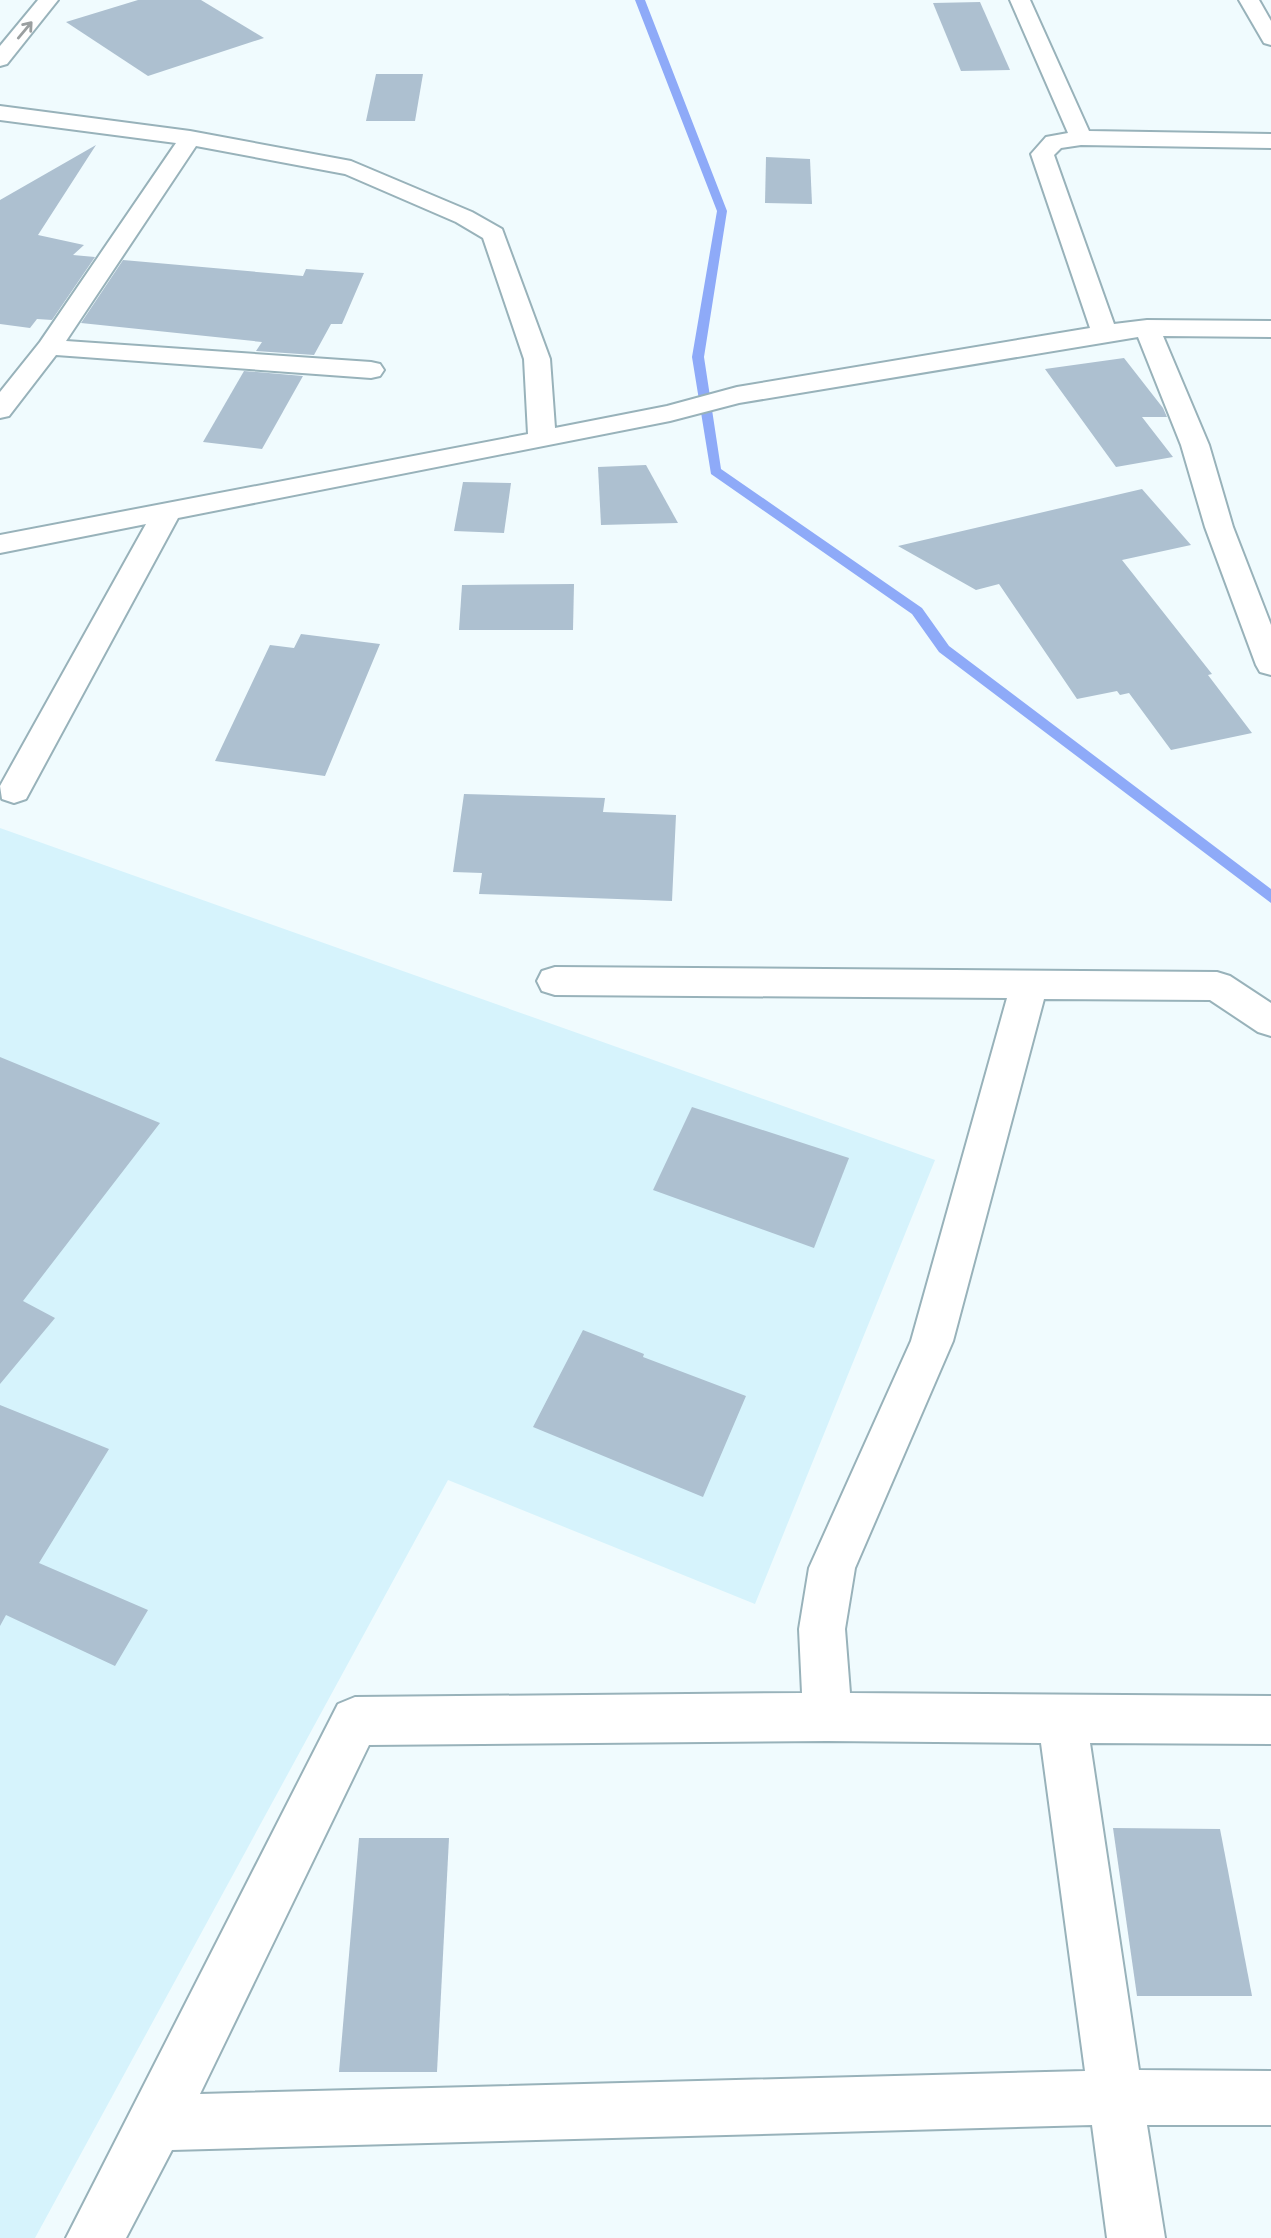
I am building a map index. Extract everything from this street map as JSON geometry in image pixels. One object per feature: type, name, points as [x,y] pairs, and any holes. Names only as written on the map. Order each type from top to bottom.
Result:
[{"type":"street","points":[[1020,0],[1081,138]]},
{"type":"street","points":[[1249,0],[1271,39]]},
{"type":"street","points":[[0,60],[42,1]]},
{"type":"street","points":[[0,113],[190,138],[351,168],[494,234],[537,359],[542,439]]},
{"type":"street","points":[[0,410],[49,347],[190,138]]},
{"type":"street","points":[[1104,333],[1042,154],[1054,142],[1081,138],[1271,141]]},
{"type":"street","points":[[1147,328],[1195,445],[1219,527],[1271,665]]},
{"type":"street","points":[[0,544],[542,439],[670,413],[737,395],[1104,333],[1147,328],[1271,329]]},
{"type":"street","points":[[49,347],[371,369]]},
{"type":"street","points":[[14,791],[168,510]]},
{"type":"street","points":[[555,981],[1217,986],[1271,1022]]},
{"type":"street","points":[[827,1717],[822,1629],[832,1568],[932,1341],[1029,985]]},
{"type":"street","points":[[96,2238],[157,2123],[355,1721],[827,1717],[1271,1720]]},
{"type":"street","points":[[1062,1720],[1118,2097],[1136,2238]]},
{"type":"street","points":[[157,2123],[1118,2097],[1271,2098]]},
{"type":"shaded area","points":[[0,828],[935,1160],[755,1604],[448,1480],[35,2238],[0,2238]]},
{"type":"building","points":[[138,0],[201,0],[264,38],[148,76],[66,22]]},
{"type":"building","points":[[980,2],[1010,70],[961,71],[933,3]]},
{"type":"building","points":[[376,74],[423,74],[415,121],[366,121]]},
{"type":"building","points":[[96,145],[38,235],[84,245],[73,255],[95,257],[52,320],[37,319],[30,328],[0,324],[0,200]]},
{"type":"building","points":[[766,157],[810,159],[812,204],[765,203]]},
{"type":"building","points":[[123,260],[303,276],[306,269],[364,273],[342,324],[331,324],[314,355],[256,351],[262,342],[81,323]]},
{"type":"building","points":[[1124,358],[1163,408],[1167,417],[1142,417],[1173,457],[1116,467],[1045,369]]},
{"type":"building","points":[[244,371],[303,376],[262,449],[203,442]]},
{"type":"building","points":[[646,465],[678,523],[601,525],[598,467]]},
{"type":"building","points":[[463,482],[511,483],[504,533],[454,531]]},
{"type":"building","points":[[1142,489],[1191,545],[1122,560],[1212,674],[1208,675],[1252,733],[1171,750],[1129,693],[1120,695],[1117,691],[1077,699],[999,584],[976,590],[898,546]]},
{"type":"building","points":[[574,584],[573,630],[459,630],[462,585]]},
{"type":"building","points":[[301,634],[380,644],[325,776],[215,761],[270,645],[294,648]]},
{"type":"building","points":[[464,794],[605,798],[603,812],[676,815],[672,901],[479,894],[482,873],[453,872]]},
{"type":"building","points":[[0,1057],[160,1123],[23,1301],[55,1318],[0,1384]]},
{"type":"building","points":[[692,1107],[849,1158],[814,1248],[653,1190]]},
{"type":"building","points":[[583,1330],[644,1354],[643,1357],[746,1396],[703,1497],[533,1427]]},
{"type":"building","points":[[0,1405],[109,1449],[39,1563],[148,1610],[115,1666],[6,1615],[0,1626]]},
{"type":"building","points":[[1113,1828],[1220,1829],[1252,1996],[1137,1996]]},
{"type":"building","points":[[359,1838],[449,1838],[437,2072],[339,2072]]},
{"type":"waterway","points":[[640,0],[722,211],[698,357],[715,471],[917,611],[944,649],[1271,897]]}]
